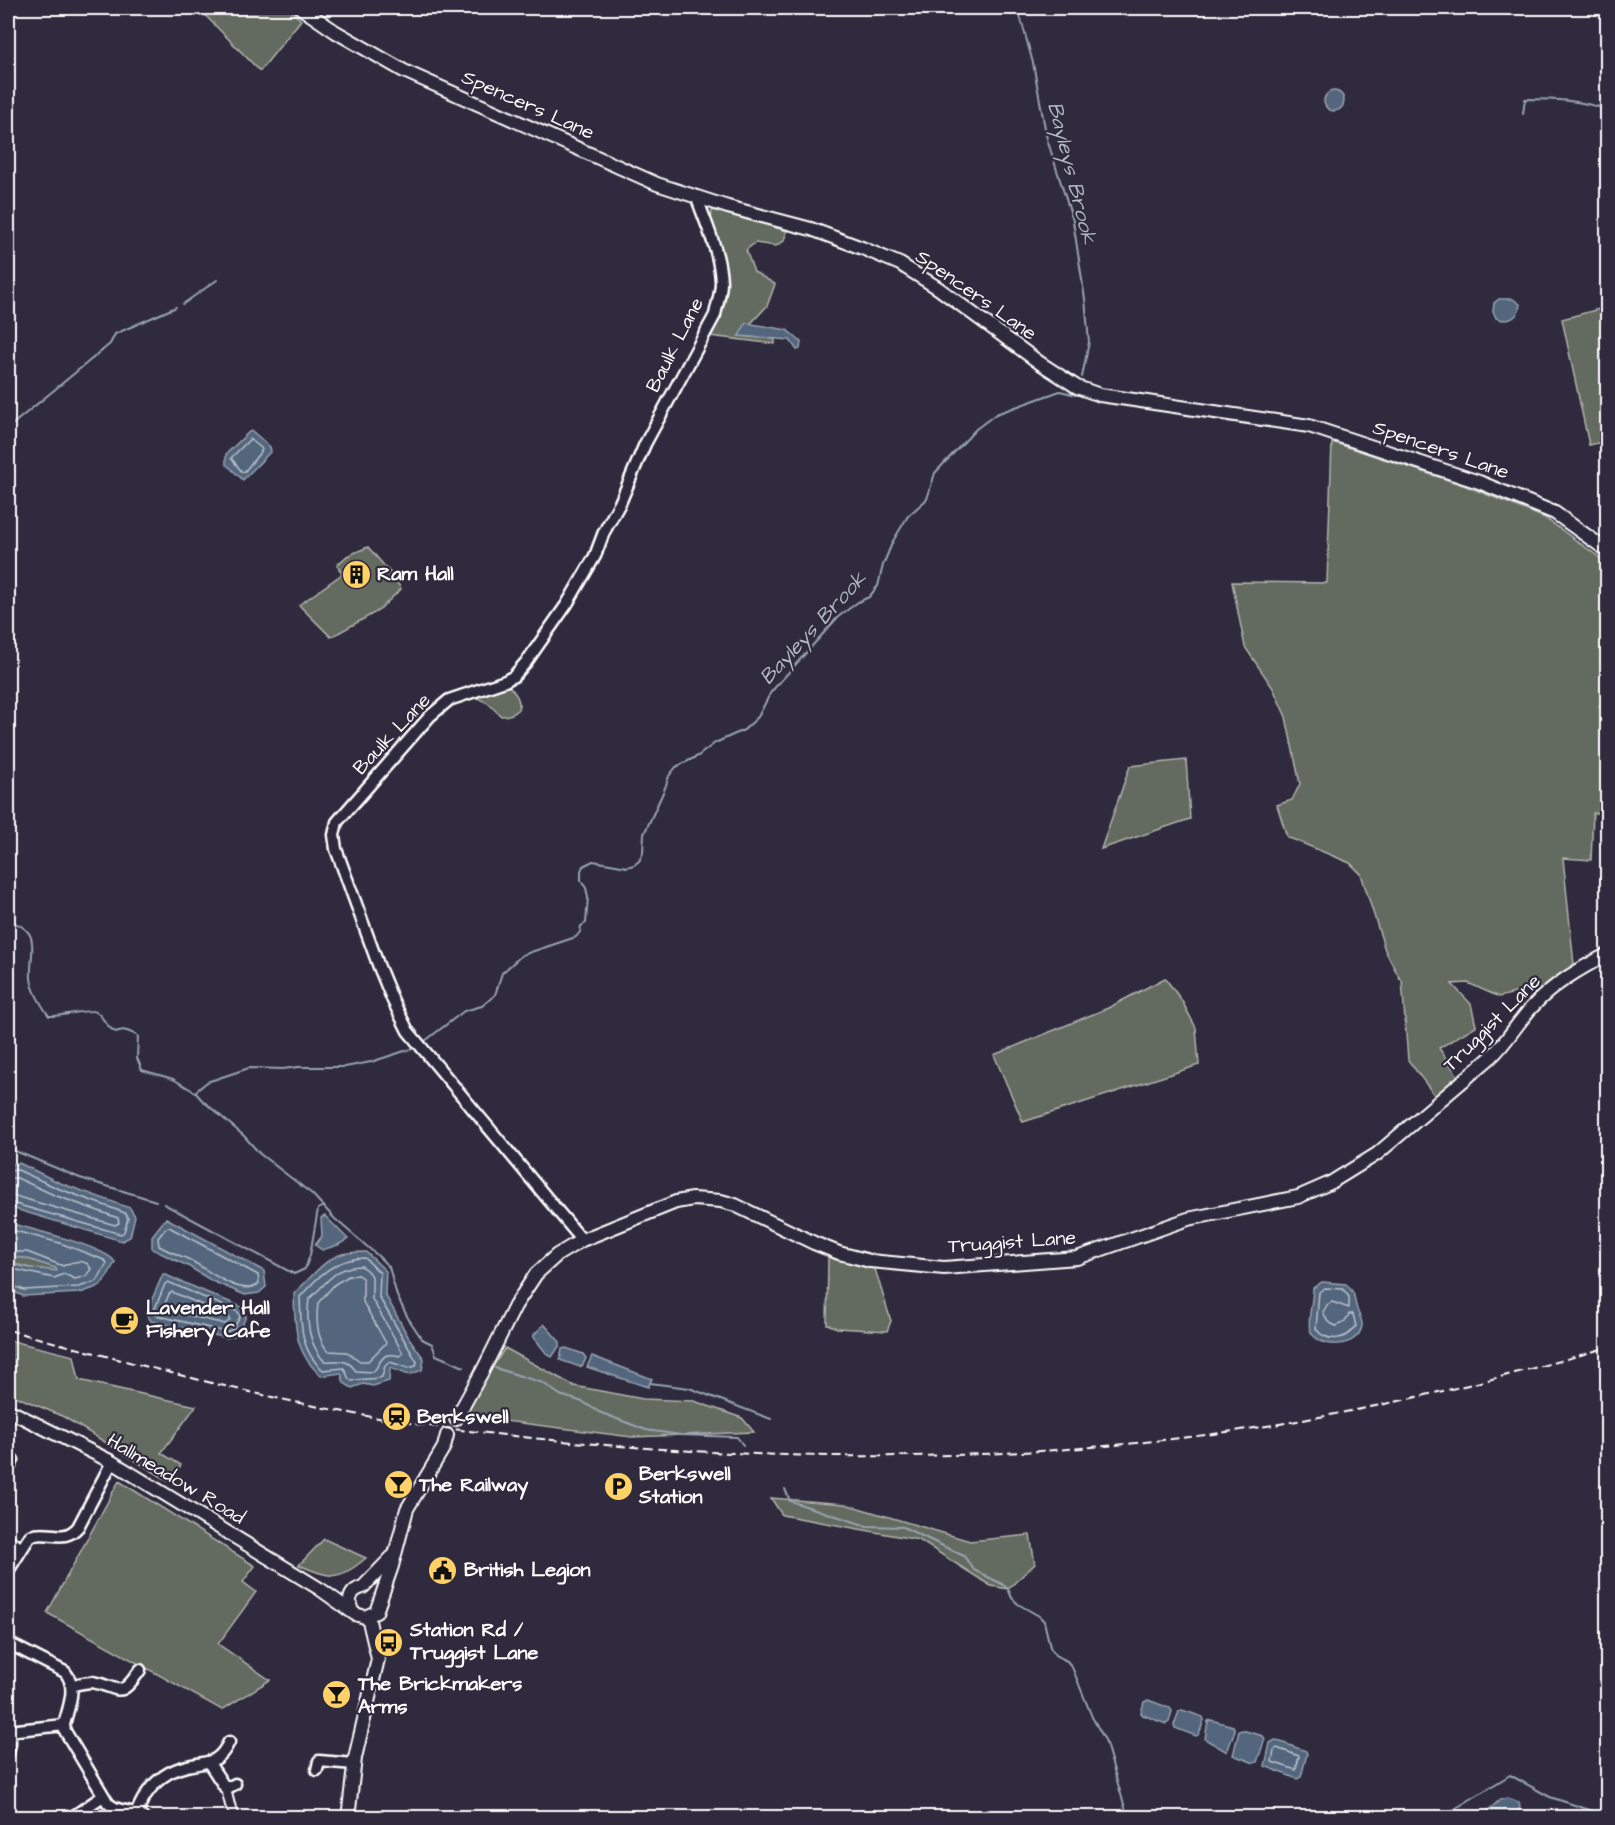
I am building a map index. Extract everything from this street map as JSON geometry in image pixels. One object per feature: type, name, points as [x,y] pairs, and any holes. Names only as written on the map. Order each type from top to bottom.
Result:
[{"type":"street","name":"Spencers Lane","points":[[301,8],[336,32],[404,71],[657,184],[697,198],[811,229],[900,264],[939,288],[1040,363],[1077,387],[1100,395],[1309,426],[1479,482],[1555,513],[1608,551]]},
{"type":"street","name":"Baulk Lane","points":[[582,1240],[408,1031],[393,1001],[359,916],[336,849],[334,834],[337,822],[430,716],[449,700],[481,691],[514,676],[567,604],[595,556],[645,444],[715,315],[721,280],[714,244],[697,198]]},
{"type":"street","name":"Truggist Lane","points":[[456,1419],[515,1306],[536,1274],[557,1255],[582,1240],[676,1202],[693,1199],[721,1201],[735,1205],[814,1243],[839,1253],[870,1261],[951,1267],[1063,1260],[1090,1255],[1188,1219],[1298,1197],[1350,1172],[1377,1154],[1491,1057],[1505,1043],[1532,1006],[1546,994],[1564,980],[1608,954]]},
{"type":"street","name":"Hallmeadow Road","points":[[8,1410],[112,1462],[320,1589],[352,1611]]},
{"type":"street","points":[[394,1553],[386,1565],[358,1590],[349,1602],[352,1611],[360,1617],[368,1617],[376,1612],[392,1566],[407,1509],[444,1448],[447,1435]]},
{"type":"street","points":[[8,1571],[30,1536],[36,1534],[66,1536],[78,1527],[112,1462]]},
{"type":"street","points":[[8,1540],[21,1548]]},
{"type":"street","name":"Hallmeadow Road","points":[[320,1589],[358,1590]]},
{"type":"street","points":[[358,1590],[374,1592],[379,1600]]},
{"type":"street","points":[[348,1818],[354,1764],[378,1659],[368,1617]]},
{"type":"street","points":[[8,1643],[65,1672],[73,1685],[64,1725],[103,1796],[112,1808],[118,1811],[140,1815],[142,1800],[155,1782],[168,1773],[185,1766],[209,1763],[218,1759],[229,1742]]},
{"type":"street","points":[[73,1685],[91,1682],[118,1690],[126,1687],[140,1670]]},
{"type":"street","points":[[8,1753],[9,1732],[64,1725]]},
{"type":"street","points":[[318,1762],[354,1764]]},
{"type":"street","points":[[209,1763],[230,1787],[236,1818]]},
{"type":"street","points":[[71,1818],[103,1796]]},
{"type":"shaded area","points":[[198,8],[288,8],[301,20],[260,71]]},
{"type":"shaded area","points":[[712,210],[787,231],[784,241],[776,246],[755,243],[746,250],[754,272],[775,284],[767,306],[739,336],[775,339],[775,344],[710,336],[726,294],[725,270],[720,245],[711,221]]},
{"type":"shaded area","points":[[1607,307],[1607,441],[1589,445],[1562,319]]},
{"type":"shaded area","points":[[1332,442],[1466,486],[1545,518],[1607,563],[1607,692],[1599,707],[1607,709],[1607,813],[1593,813],[1591,860],[1563,858],[1574,965],[1535,996],[1531,989],[1499,997],[1468,983],[1452,984],[1471,1004],[1476,1026],[1439,1048],[1458,1076],[1435,1096],[1408,1060],[1402,980],[1385,950],[1361,874],[1350,863],[1287,837],[1277,805],[1292,800],[1300,784],[1286,717],[1273,688],[1245,647],[1232,582],[1327,583]]},
{"type":"shaded area","points":[[368,547],[394,577],[401,589],[378,611],[331,637],[299,605],[342,574],[337,565],[347,556]]},
{"type":"shaded area","points":[[509,686],[517,696],[519,706],[514,713],[509,715],[501,716],[488,703],[473,696],[484,695]]},
{"type":"shaded area","points":[[1186,760],[1190,819],[1101,849],[1130,766]]},
{"type":"shaded area","points":[[1165,978],[1182,1001],[1196,1028],[1199,1065],[1023,1122],[994,1055],[1108,1008]]},
{"type":"shaded area","points":[[11,1257],[25,1258],[56,1268],[57,1271],[11,1263],[9,1259]]},
{"type":"shaded area","points":[[828,1257],[875,1269],[891,1321],[887,1331],[837,1328],[827,1324]]},
{"type":"shaded area","points":[[8,1340],[74,1356],[79,1380],[196,1406],[161,1453],[181,1465],[170,1482],[64,1417],[8,1393]]},
{"type":"shaded area","points":[[505,1348],[574,1386],[643,1399],[694,1401],[742,1418],[754,1432],[632,1437],[465,1416],[484,1380]]},
{"type":"shaded area","points":[[119,1481],[255,1566],[243,1582],[256,1592],[218,1644],[270,1680],[222,1710],[47,1613]]},
{"type":"shaded area","points":[[771,1498],[845,1504],[970,1541],[1030,1535],[1035,1564],[1008,1589],[991,1586],[919,1540],[782,1515]]},
{"type":"shaded area","points":[[324,1539],[366,1558],[348,1571],[334,1575],[319,1573],[299,1565]]},
{"type":"water","points":[[1334,91],[1341,94],[1344,101],[1341,108],[1334,111],[1327,108],[1324,101],[1327,94]]},
{"type":"water","points":[[1499,299],[1513,299],[1520,304],[1518,313],[1505,320],[1496,318],[1493,311],[1494,303]]},
{"type":"water","points":[[746,323],[787,330],[801,342],[800,349],[797,350],[790,340],[739,336]]},
{"type":"water","points":[[252,431],[270,447],[271,451],[243,480],[226,464],[226,454]]},
{"type":"water","points":[[19,1163],[60,1183],[130,1208],[135,1216],[130,1237],[122,1241],[8,1207],[8,1165]]},
{"type":"water","points":[[325,1216],[348,1239],[322,1250],[315,1245],[322,1236],[321,1218]]},
{"type":"water","points":[[166,1218],[264,1271],[266,1287],[259,1293],[245,1295],[212,1281],[188,1266],[152,1249],[152,1236]]},
{"type":"water","points":[[8,1223],[82,1244],[109,1256],[115,1262],[100,1286],[80,1293],[23,1296],[8,1289]],"holes":[[[11,1257],[25,1258],[56,1268],[57,1271],[11,1264],[9,1259]]]},
{"type":"water","points":[[366,1252],[386,1271],[385,1294],[409,1338],[424,1359],[422,1370],[409,1375],[390,1368],[389,1381],[373,1386],[363,1384],[352,1388],[344,1383],[341,1373],[321,1376],[306,1358],[296,1328],[294,1293],[322,1266],[335,1257],[348,1253]]},
{"type":"water","points":[[163,1274],[244,1308],[246,1317],[237,1335],[227,1338],[151,1321],[146,1313]]},
{"type":"water","points":[[1322,1282],[1346,1284],[1353,1294],[1362,1326],[1359,1334],[1346,1343],[1329,1344],[1314,1337],[1310,1330],[1313,1288]]},
{"type":"water","points":[[544,1324],[560,1342],[552,1357],[533,1336]]},
{"type":"water","points":[[566,1348],[583,1354],[586,1358],[583,1365],[580,1367],[560,1360],[562,1349]]},
{"type":"water","points":[[592,1356],[652,1379],[648,1387],[587,1367]]},
{"type":"water","points":[[1148,1700],[1170,1708],[1172,1711],[1169,1722],[1166,1724],[1141,1713],[1144,1702]]},
{"type":"water","points":[[1179,1711],[1203,1717],[1199,1734],[1196,1736],[1175,1728]]},
{"type":"water","points":[[1208,1721],[1233,1726],[1235,1730],[1227,1752],[1205,1739]]},
{"type":"water","points":[[1239,1731],[1263,1736],[1265,1739],[1257,1762],[1233,1755]]},
{"type":"water","points":[[1275,1740],[1306,1751],[1301,1777],[1297,1779],[1265,1766],[1270,1743]]},
{"type":"water","points":[[1507,1798],[1519,1802],[1518,1817],[1480,1817],[1500,1800]]},
{"type":"waterway","name":"Bayleys Brook","points":[[1019,12],[1033,63],[1047,139],[1073,221],[1089,342],[1082,377]]},
{"type":"waterway","points":[[1523,114],[1525,99],[1567,101],[1608,110]]},
{"type":"waterway","points":[[183,304],[217,280]]},
{"type":"waterway","points":[[8,428],[110,344],[115,334],[176,307]]},
{"type":"waterway","name":"Bayleys Brook","points":[[425,1041],[464,1011],[482,1006],[495,995],[502,973],[522,955],[576,937],[581,926],[586,923],[588,897],[581,881],[583,866],[593,861],[627,867],[639,861],[643,853],[644,834],[669,776],[676,767],[698,756],[715,743],[744,730],[758,717],[771,692],[838,617],[869,597],[878,586],[883,565],[893,541],[908,516],[927,499],[935,473],[976,429],[996,414],[1060,391],[1076,395]]},
{"type":"waterway","points":[[8,921],[19,925],[31,936],[33,988],[49,1016],[93,1011],[99,1014],[116,1032],[122,1030],[138,1036],[137,1058],[142,1070],[173,1079],[195,1092],[244,1136],[260,1154],[312,1194],[335,1219],[389,1267],[397,1296],[408,1318],[422,1339],[432,1344],[436,1355],[464,1367]]},
{"type":"waterway","name":"Bayleys Brook","points":[[195,1092],[207,1082],[249,1068],[345,1067],[371,1062],[414,1048]]},
{"type":"waterway","points":[[8,1148],[80,1178],[156,1201]]},
{"type":"waterway","points":[[164,1204],[294,1274],[305,1269],[310,1255],[318,1209],[324,1206]]},
{"type":"waterway","points":[[495,1368],[543,1383],[560,1395],[583,1402],[599,1412],[646,1430],[681,1435],[737,1437],[743,1445]]},
{"type":"waterway","points":[[650,1383],[689,1388],[771,1419]]},
{"type":"waterway","points":[[785,1489],[790,1501],[867,1526],[903,1527],[964,1556],[974,1570],[1002,1584],[1018,1604],[1039,1616],[1044,1621],[1050,1647],[1055,1655],[1067,1661],[1072,1667],[1092,1717],[1105,1740],[1128,1818]]},
{"type":"waterway","points":[[1440,1818],[1510,1775],[1550,1797],[1608,1816]]},
{"type":"railway","points":[[8,1330],[280,1399],[445,1428],[619,1446],[707,1452],[882,1456],[1058,1450],[1262,1427],[1436,1393],[1608,1347]]},
{"type":"place","name":"Ram Hall","points":[[356,574]]},
{"type":"place","name":"Lavender Hall Fishery Cafe","points":[[125,1320]]},
{"type":"place","name":"Berkswell","points":[[396,1417]]},
{"type":"place","name":"The Railway","points":[[398,1485]]},
{"type":"place","name":"Berkswell Station","points":[[618,1486]]},
{"type":"place","name":"British Legion","points":[[443,1570]]},
{"type":"place","name":"Station Rd / Truggist Lane","points":[[389,1642]]},
{"type":"place","name":"The Brickmakers Arms","points":[[337,1695]]}]
